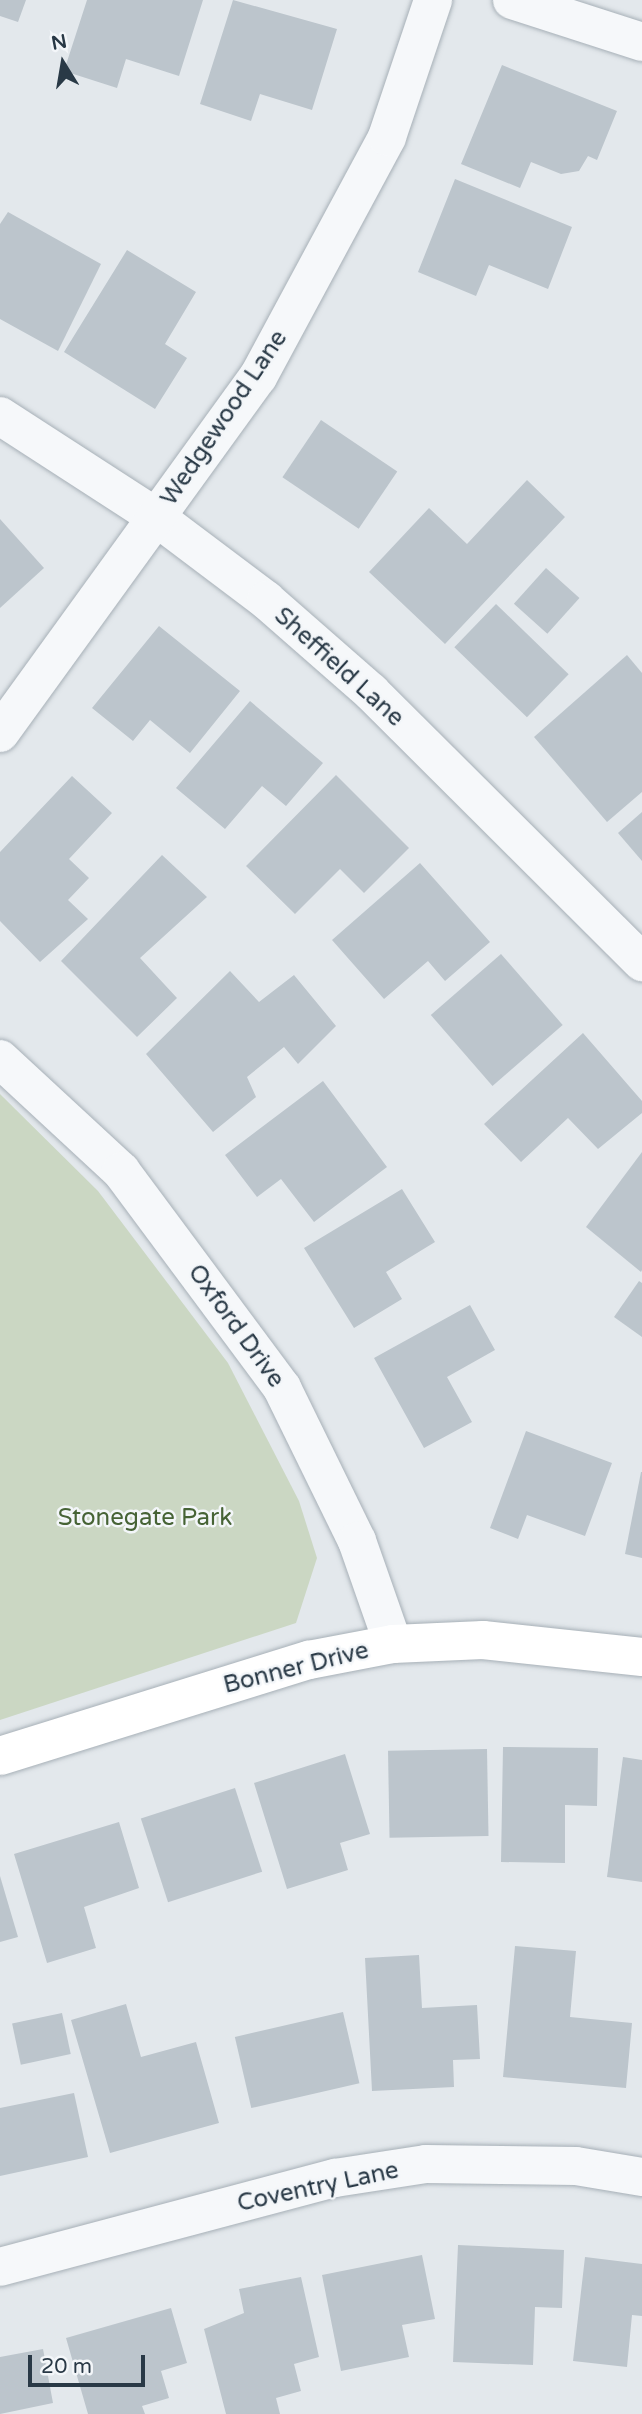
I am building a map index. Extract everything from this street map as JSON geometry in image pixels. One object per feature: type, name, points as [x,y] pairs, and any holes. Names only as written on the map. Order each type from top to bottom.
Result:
[{"type":"street","name":"Wedgewood Lane","points":[[0,733],[258,377],[328,253],[387,137],[433,0]]},
{"type":"street","points":[[512,0],[642,42]]},
{"type":"street","name":"Sheffield Lane","points":[[0,416],[156,517],[266,600],[371,692],[642,962]]},
{"type":"street","name":"Oxford Drive","points":[[0,1059],[121,1171],[282,1388],[357,1541],[393,1644]]},
{"type":"street","name":"Bonner Drive","points":[[0,1756],[309,1660],[393,1644],[483,1640],[642,1657]]},
{"type":"street","name":"Coventry Lane","points":[[0,2267],[335,2178],[426,2164],[576,2166],[642,2177]]},
{"type":"green space","name":"Stonegate Park","points":[[0,1094],[98,1191],[228,1363],[299,1501],[317,1558],[296,1623],[0,1720]]},
{"type":"building","points":[[0,0],[26,0],[18,22],[0,16]]},
{"type":"building","points":[[87,0],[203,0],[179,76],[126,59],[117,88],[64,71]]},
{"type":"building","points":[[233,0],[337,29],[312,110],[260,94],[251,121],[200,104]]},
{"type":"building","points":[[502,65],[617,111],[597,160],[588,156],[579,171],[561,174],[531,162],[520,188],[461,164]]},
{"type":"building","points":[[455,179],[572,227],[548,289],[489,265],[476,296],[418,272]]},
{"type":"building","points":[[8,212],[101,264],[58,351],[0,319],[0,224]]},
{"type":"building","points":[[127,250],[196,292],[165,344],[187,358],[155,409],[64,352]]},
{"type":"building","points":[[321,420],[397,471],[359,529],[282,477]]},
{"type":"building","points":[[527,480],[565,517],[445,644],[369,572],[429,508],[467,544]]},
{"type":"building","points":[[0,519],[44,568],[0,608]]},
{"type":"building","points":[[546,568],[579,598],[547,634],[514,604]]},
{"type":"building","points":[[496,604],[569,674],[527,717],[454,647]]},
{"type":"building","points":[[159,626],[240,691],[190,753],[150,720],[133,741],[92,708]]},
{"type":"building","points":[[627,655],[642,673],[642,792],[607,822],[534,737]]},
{"type":"building","points":[[250,701],[323,763],[286,806],[262,786],[225,829],[176,788]]},
{"type":"building","points":[[336,775],[409,848],[364,893],[340,869],[295,914],[246,866]]},
{"type":"building","points":[[72,776],[112,813],[69,859],[89,878],[68,900],[88,919],[40,962],[0,921],[0,852]]},
{"type":"building","points":[[642,812],[642,861],[618,833]]},
{"type":"building","points":[[162,855],[207,897],[140,958],[177,998],[137,1037],[61,961]]},
{"type":"building","points":[[420,863],[490,942],[445,981],[428,961],[384,999],[332,940]]},
{"type":"building","points":[[501,954],[563,1025],[492,1086],[431,1015]]},
{"type":"building","points":[[230,971],[259,1002],[294,975],[336,1026],[298,1064],[284,1047],[247,1077],[256,1097],[213,1132],[146,1054]]},
{"type":"building","points":[[583,1033],[642,1101],[642,1113],[598,1149],[568,1118],[521,1162],[484,1124]]},
{"type":"building","points":[[323,1081],[387,1167],[314,1222],[281,1179],[257,1197],[225,1155]]},
{"type":"building","points":[[642,1152],[642,1270],[641,1272],[586,1227]]},
{"type":"building","points":[[402,1189],[435,1242],[386,1272],[402,1299],[354,1328],[304,1248]]},
{"type":"building","points":[[639,1281],[642,1283],[642,1337],[614,1317]]},
{"type":"building","points":[[470,1305],[495,1350],[447,1377],[472,1422],[424,1448],[374,1358]]},
{"type":"building","points":[[526,1431],[612,1463],[585,1536],[527,1515],[518,1539],[490,1528]]},
{"type":"building","points":[[642,1472],[642,1558],[625,1554]]},
{"type":"building","points":[[503,1747],[598,1748],[597,1806],[565,1805],[565,1863],[501,1862]]},
{"type":"building","points":[[487,1749],[489,1836],[390,1838],[388,1751]]},
{"type":"building","points":[[345,1754],[370,1834],[340,1843],[348,1870],[287,1889],[254,1783]]},
{"type":"building","points":[[623,1757],[642,1760],[642,1882],[607,1877]]},
{"type":"building","points":[[235,1788],[262,1872],[168,1902],[141,1819]]},
{"type":"building","points":[[119,1822],[139,1888],[84,1907],[96,1948],[47,1963],[14,1854]]},
{"type":"building","points":[[0,1876],[18,1937],[0,1942]]},
{"type":"building","points":[[515,1946],[576,1951],[570,2017],[632,2023],[626,2088],[503,2077]]},
{"type":"building","points":[[419,1955],[422,2008],[477,2005],[480,2059],[453,2060],[454,2087],[372,2091],[365,1958]]},
{"type":"building","points":[[126,2004],[141,2057],[196,2042],[219,2123],[110,2153],[71,2020]]},
{"type":"building","points":[[343,2012],[359,2083],[251,2108],[235,2037]]},
{"type":"building","points":[[62,2013],[71,2054],[21,2065],[12,2024]]},
{"type":"building","points":[[74,2093],[88,2157],[0,2176],[0,2108]]},
{"type":"building","points":[[458,2245],[564,2250],[562,2308],[535,2307],[533,2365],[453,2362]]},
{"type":"building","points":[[422,2255],[435,2319],[402,2325],[409,2357],[341,2371],[322,2275]]},
{"type":"building","points":[[585,2257],[642,2264],[642,2316],[632,2315],[627,2367],[573,2361]]},
{"type":"building","points":[[301,2277],[319,2357],[294,2364],[301,2391],[276,2398],[280,2414],[226,2414],[204,2329],[244,2313],[239,2289]]},
{"type":"building","points":[[171,2308],[187,2363],[161,2371],[169,2398],[142,2406],[145,2414],[88,2414],[66,2338]]},
{"type":"building","points":[[43,2349],[53,2403],[0,2414],[0,2357]]}]
